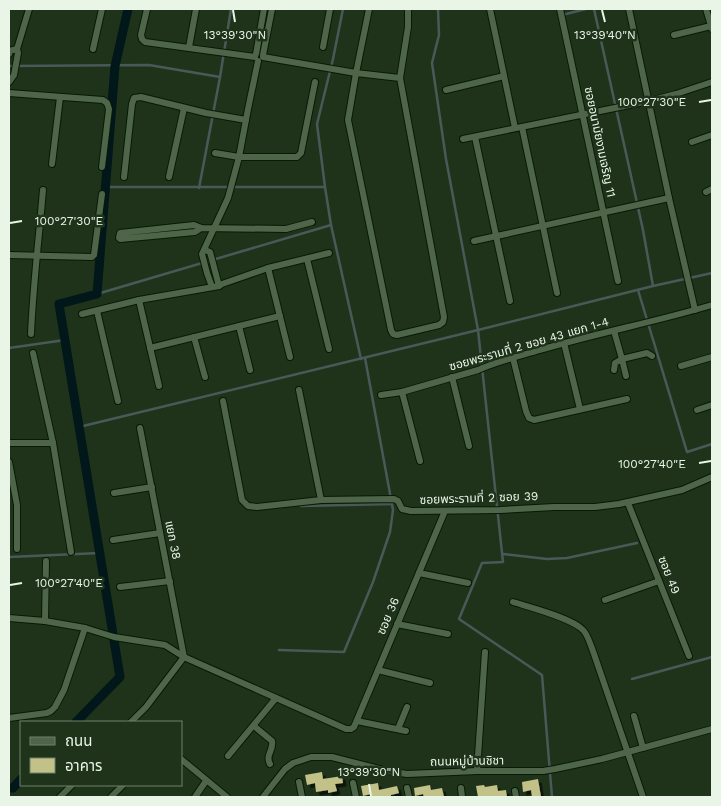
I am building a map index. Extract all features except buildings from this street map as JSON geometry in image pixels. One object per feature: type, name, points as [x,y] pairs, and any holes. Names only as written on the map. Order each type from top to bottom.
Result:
[{"type":"street","points":[[9,82],[15,72],[18,56],[17,49],[29,9]]},
{"type":"street","points":[[94,49],[102,9]]},
{"type":"street","points":[[147,9],[141,35],[145,42],[400,78]]},
{"type":"street","points":[[189,47],[196,9]]},
{"type":"street","points":[[259,57],[264,9]]},
{"type":"street","points":[[216,287],[205,266],[206,252],[228,198],[239,157],[259,57],[272,9]]},
{"type":"street","points":[[323,47],[330,9]]},
{"type":"street","points":[[369,9],[348,120],[391,330],[397,336],[439,325],[443,322],[444,317],[400,78],[408,27],[408,9]]},
{"type":"street","points":[[490,9],[514,128]]},
{"type":"street","name":"ซอยอนามัยงามเจริญ 11","points":[[560,9],[618,281]]},
{"type":"street","points":[[629,9],[695,310]]},
{"type":"street","points":[[674,35],[712,28],[706,9]]},
{"type":"street","points":[[9,54],[10,51],[17,49]]},
{"type":"street","points":[[446,90],[504,76]]},
{"type":"street","points":[[215,153],[239,157],[300,156],[315,82]]},
{"type":"street","points":[[463,139],[649,101],[712,82]]},
{"type":"street","points":[[9,93],[102,100],[108,103],[109,109],[102,167]]},
{"type":"street","points":[[52,164],[60,97]]},
{"type":"street","points":[[124,177],[134,98],[141,97],[206,113],[246,120]]},
{"type":"street","points":[[169,177],[184,108]]},
{"type":"street","points":[[522,127],[557,293]]},
{"type":"street","points":[[692,142],[712,135]]},
{"type":"street","points":[[475,137],[510,301]]},
{"type":"street","points":[[31,334],[43,190]]},
{"type":"street","points":[[9,255],[92,257],[94,254],[102,194]]},
{"type":"street","points":[[474,240],[669,198]]},
{"type":"street","points":[[201,228],[196,232],[119,238],[120,233],[194,224],[201,228],[286,229],[312,222]]},
{"type":"street","points":[[206,252],[212,262],[216,287]]},
{"type":"street","points":[[82,314],[138,300],[216,287],[268,268],[329,253]]},
{"type":"street","points":[[307,259],[329,348]]},
{"type":"street","points":[[268,268],[290,357]]},
{"type":"street","points":[[138,300],[159,386]]},
{"type":"street","name":"ซอยพระรามที่ 2 ซอย 43 แยก 1-4","points":[[380,395],[402,392],[564,343],[712,305]]},
{"type":"street","points":[[96,311],[118,401]]},
{"type":"street","points":[[150,348],[280,316]]},
{"type":"street","points":[[239,326],[250,370]]},
{"type":"street","points":[[614,331],[626,376]]},
{"type":"street","points":[[194,337],[206,377]]},
{"type":"street","points":[[564,343],[580,409]]},
{"type":"street","points":[[33,353],[53,443],[72,552]]},
{"type":"street","points":[[614,370],[614,363],[622,359],[647,353],[652,356]]},
{"type":"street","points":[[681,366],[712,357]]},
{"type":"street","points":[[513,358],[526,411],[529,418],[534,420],[627,399]]},
{"type":"street","points":[[452,377],[469,446]]},
{"type":"street","points":[[299,390],[321,500]]},
{"type":"street","points":[[402,392],[420,461]]},
{"type":"street","name":"ซอยพระรามที่ 2 ซอย 39","points":[[223,401],[242,500],[248,506],[257,507],[321,500],[394,498],[402,509],[406,510],[492,511],[554,507],[594,507],[628,503],[682,490],[712,478]]},
{"type":"street","points":[[697,410],[712,405]]},
{"type":"street","name":"แยก 38","points":[[140,428],[184,656]]},
{"type":"street","points":[[9,443],[53,443]]},
{"type":"street","points":[[9,462],[17,505],[17,549]]},
{"type":"street","points":[[114,493],[152,487]]},
{"type":"street","name":"ซอย 49","points":[[628,503],[689,656]]},
{"type":"street","points":[[9,505],[17,505]]},
{"type":"street","name":"ซอย 36","points":[[276,698],[346,729],[354,727],[444,511]]},
{"type":"street","points":[[113,540],[160,533]]},
{"type":"street","points":[[45,621],[46,561]]},
{"type":"street","points":[[418,573],[468,583]]},
{"type":"street","points":[[120,587],[170,581]]},
{"type":"street","points":[[605,600],[659,581]]},
{"type":"street","points":[[513,602],[571,622],[587,635],[643,797]]},
{"type":"street","points":[[9,618],[45,621],[85,628],[115,638],[165,646],[276,698],[228,756]]},
{"type":"street","points":[[397,624],[448,634]]},
{"type":"street","points":[[9,718],[47,713],[55,707],[64,690],[85,628]]},
{"type":"street","points":[[476,771],[485,652]]},
{"type":"street","points":[[132,721],[146,707],[184,656]]},
{"type":"street","points":[[378,670],[430,682]]},
{"type":"street","points":[[398,729],[407,707]]},
{"type":"street","points":[[634,716],[643,748]]},
{"type":"street","points":[[357,721],[406,731]]},
{"type":"street","points":[[254,726],[272,741],[273,744],[268,755],[270,764]]},
{"type":"street","name":"ถนนหมู่บ้านชิชา","points":[[263,797],[285,769],[311,757],[332,757],[407,774],[542,771],[628,752],[712,729]]},
{"type":"street","points":[[182,760],[227,797]]},
{"type":"street","points":[[195,797],[206,781]]},
{"type":"street","points":[[300,782],[302,797]]},
{"type":"street","points":[[353,783],[356,797]]},
{"type":"street","points":[[60,797],[71,786]]},
{"type":"street","points":[[111,797],[122,786]]},
{"type":"street","points":[[407,788],[409,797]]},
{"type":"street","points":[[461,788],[462,797]]},
{"type":"waterway","points":[[77,721],[120,677],[59,304],[97,294],[115,66],[128,9]]},
{"type":"waterway","points":[[220,77],[231,9]]},
{"type":"waterway","points":[[343,9],[317,124],[331,225],[361,359]]},
{"type":"waterway","points":[[438,9],[439,35],[432,63],[446,159],[478,330],[503,562],[482,563],[459,619],[542,675],[552,797]]},
{"type":"waterway","points":[[566,14],[586,9]]},
{"type":"waterway","points":[[594,9],[643,230],[653,286]]},
{"type":"waterway","points":[[9,66],[149,65],[220,77],[199,188]]},
{"type":"waterway","points":[[105,187],[325,187]]},
{"type":"waterway","points":[[97,294],[331,225]]},
{"type":"waterway","points":[[79,427],[712,273]]},
{"type":"waterway","points":[[638,290],[687,452],[712,444]]},
{"type":"waterway","points":[[9,348],[65,340]]},
{"type":"waterway","points":[[279,650],[344,652],[373,582],[390,532],[393,510],[365,358]]},
{"type":"waterway","points":[[301,506],[392,504]]},
{"type":"waterway","points":[[503,554],[547,559],[567,558],[637,543]]},
{"type":"waterway","points":[[9,557],[100,553]]},
{"type":"waterway","points":[[632,679],[712,657]]},
{"type":"waterway","points":[[9,788],[13,788],[20,780]]}]
